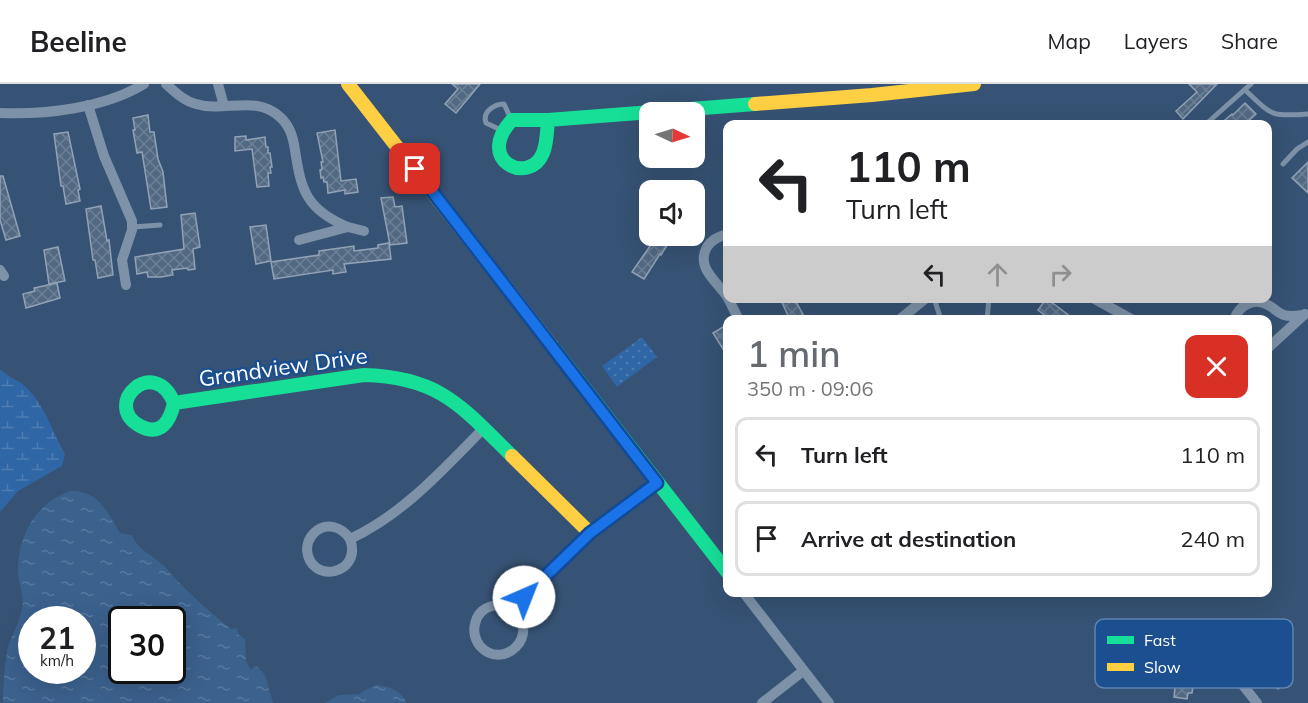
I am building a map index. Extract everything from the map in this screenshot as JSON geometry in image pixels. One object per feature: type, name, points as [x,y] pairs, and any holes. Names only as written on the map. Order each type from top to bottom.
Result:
[{"type":"street","points":[[0,113],[36,113],[88,105],[144,84]]},
{"type":"street","points":[[166,84],[186,100],[198,105],[242,104],[262,107],[283,119],[291,133],[299,176],[306,195],[321,211],[348,227],[364,231]]},
{"type":"street","points":[[218,84],[224,106]]},
{"type":"street","points":[[348,84],[723,567]]},
{"type":"street","points":[[548,120],[542,156],[536,164],[526,169],[513,168],[502,159],[498,142],[501,130],[512,120],[548,120],[862,96],[974,84]]},
{"type":"street","points":[[88,105],[96,137],[131,217],[132,227],[122,260],[126,285]]},
{"type":"street","points":[[299,240],[348,227]]},
{"type":"street","points":[[723,235],[717,237],[711,243],[705,253],[704,262],[710,277],[723,292]]},
{"type":"street","points":[[905,315],[920,303]]},
{"type":"street","points":[[1102,303],[1124,315]]},
{"type":"street","points":[[1263,303],[1283,315],[1306,313]]},
{"type":"street","points":[[1272,344],[1306,313]]},
{"type":"street","name":"Grandview Drive","points":[[174,403],[334,379],[377,375],[404,379],[435,389],[460,405],[590,533]]},
{"type":"street","points":[[350,539],[403,507],[484,428]]},
{"type":"street","points":[[513,608],[590,533],[657,483]]},
{"type":"street","points":[[333,526],[346,533],[350,539],[353,546],[350,560],[340,570],[334,572],[320,570],[310,560],[307,546],[309,539],[320,529],[333,526]]},
{"type":"street","points":[[747,597],[829,703]]},
{"type":"street","points":[[505,605],[513,608],[523,621],[523,638],[513,651],[505,654],[489,652],[477,641],[474,625],[477,617],[489,606],[505,605]]},
{"type":"street","points":[[762,703],[803,670]]},
{"type":"street","points":[[1245,688],[1257,703]]},
{"type":"lane","points":[[1211,120],[1251,84]]},
{"type":"lane","points":[[1245,90],[1270,113],[1282,116],[1308,114]]},
{"type":"lane","points":[[501,130],[486,123],[484,118],[486,113],[495,106],[504,104],[512,120]]},
{"type":"lane","points":[[1283,164],[1297,149],[1308,142]]},
{"type":"lane","points":[[132,227],[159,225]]},
{"type":"green space","points":[[642,337],[657,357],[617,387],[602,366]]},
{"type":"green space","points":[[0,369],[24,385],[33,395],[44,411],[65,454],[62,466],[18,491],[0,512]]},
{"type":"water","points":[[70,491],[80,491],[95,498],[106,510],[120,533],[132,535],[135,541],[161,563],[188,592],[231,629],[237,628],[238,634],[245,639],[246,661],[251,670],[255,666],[258,667],[265,675],[273,703],[3,703],[8,647],[18,623],[18,684],[96,684],[96,606],[22,606],[18,571],[21,546],[31,522],[47,503]]},
{"type":"water","points":[[375,685],[394,690],[407,703],[325,703],[339,695],[359,694]]},
{"type":"building","points":[[452,84],[480,84],[456,113],[445,104],[458,89]]},
{"type":"building","points":[[1189,84],[1217,84],[1183,119],[1176,111],[1197,92]]},
{"type":"building","points":[[1245,103],[1256,114],[1249,120],[1225,120]]},
{"type":"building","points":[[148,115],[150,132],[154,132],[158,159],[163,172],[167,207],[151,209],[142,152],[137,153],[133,130],[135,130],[133,118]]},
{"type":"building","points":[[335,130],[341,181],[356,179],[358,192],[345,194],[345,190],[328,193],[327,182],[324,182],[323,177],[321,178],[321,162],[323,162],[317,133]]},
{"type":"building","points":[[68,132],[80,189],[78,190],[80,201],[66,204],[63,186],[61,186],[54,134]]},
{"type":"building","points":[[246,136],[246,140],[265,137],[272,167],[270,167],[271,173],[268,173],[269,186],[257,187],[252,149],[235,151],[235,137]]},
{"type":"building","points":[[1308,162],[1308,193],[1292,178]]},
{"type":"building","points":[[0,176],[3,176],[20,236],[6,240],[0,220]]},
{"type":"building","points":[[393,197],[395,207],[402,206],[407,243],[390,245],[381,198]]},
{"type":"building","points":[[101,206],[107,241],[109,240],[113,275],[98,278],[95,260],[93,260],[86,209]]},
{"type":"building","points":[[195,213],[200,247],[193,249],[195,269],[172,270],[173,275],[161,277],[148,277],[147,272],[137,274],[135,257],[184,249],[181,215]]},
{"type":"building","points":[[266,225],[271,261],[256,264],[250,227]]},
{"type":"building","points":[[389,243],[391,259],[344,264],[346,272],[333,274],[333,270],[274,279],[271,262],[319,255],[319,251],[354,246],[354,251],[378,248],[378,245]]},
{"type":"building","points":[[650,246],[667,246],[644,279],[632,272]]},
{"type":"building","points":[[58,247],[65,281],[49,284],[44,250]]},
{"type":"building","points":[[57,283],[60,298],[26,308],[23,294],[35,291],[34,288]]},
{"type":"building","points":[[782,303],[797,303],[803,315],[788,315]]},
{"type":"building","points":[[1043,303],[1052,303],[1068,315],[1044,315],[1038,310]]},
{"type":"building","points":[[723,327],[723,349],[713,333]]},
{"type":"building","points":[[1175,688],[1193,688],[1192,693],[1188,693],[1187,699],[1174,697]]},
{"type":"traffic: fast","points":[[548,120],[543,153],[536,163],[527,168],[517,168],[508,164],[502,157],[499,147],[502,135],[512,120],[548,120],[755,104]]},
{"type":"traffic: fast","points":[[552,346],[723,567]]},
{"type":"traffic: fast","points":[[174,403],[167,421],[154,430],[140,426],[129,417],[126,407],[128,397],[135,388],[144,383],[155,383],[165,389],[174,403],[364,375],[390,377],[412,382],[448,398],[463,409],[512,456]]},
{"type":"traffic: slow","points":[[348,84],[552,346]]},
{"type":"traffic: slow","points":[[755,104],[974,84]]},
{"type":"traffic: slow","points":[[512,456],[590,533]]},
{"type":"route","points":[[415,169],[657,483],[590,533],[524,597]]}]
